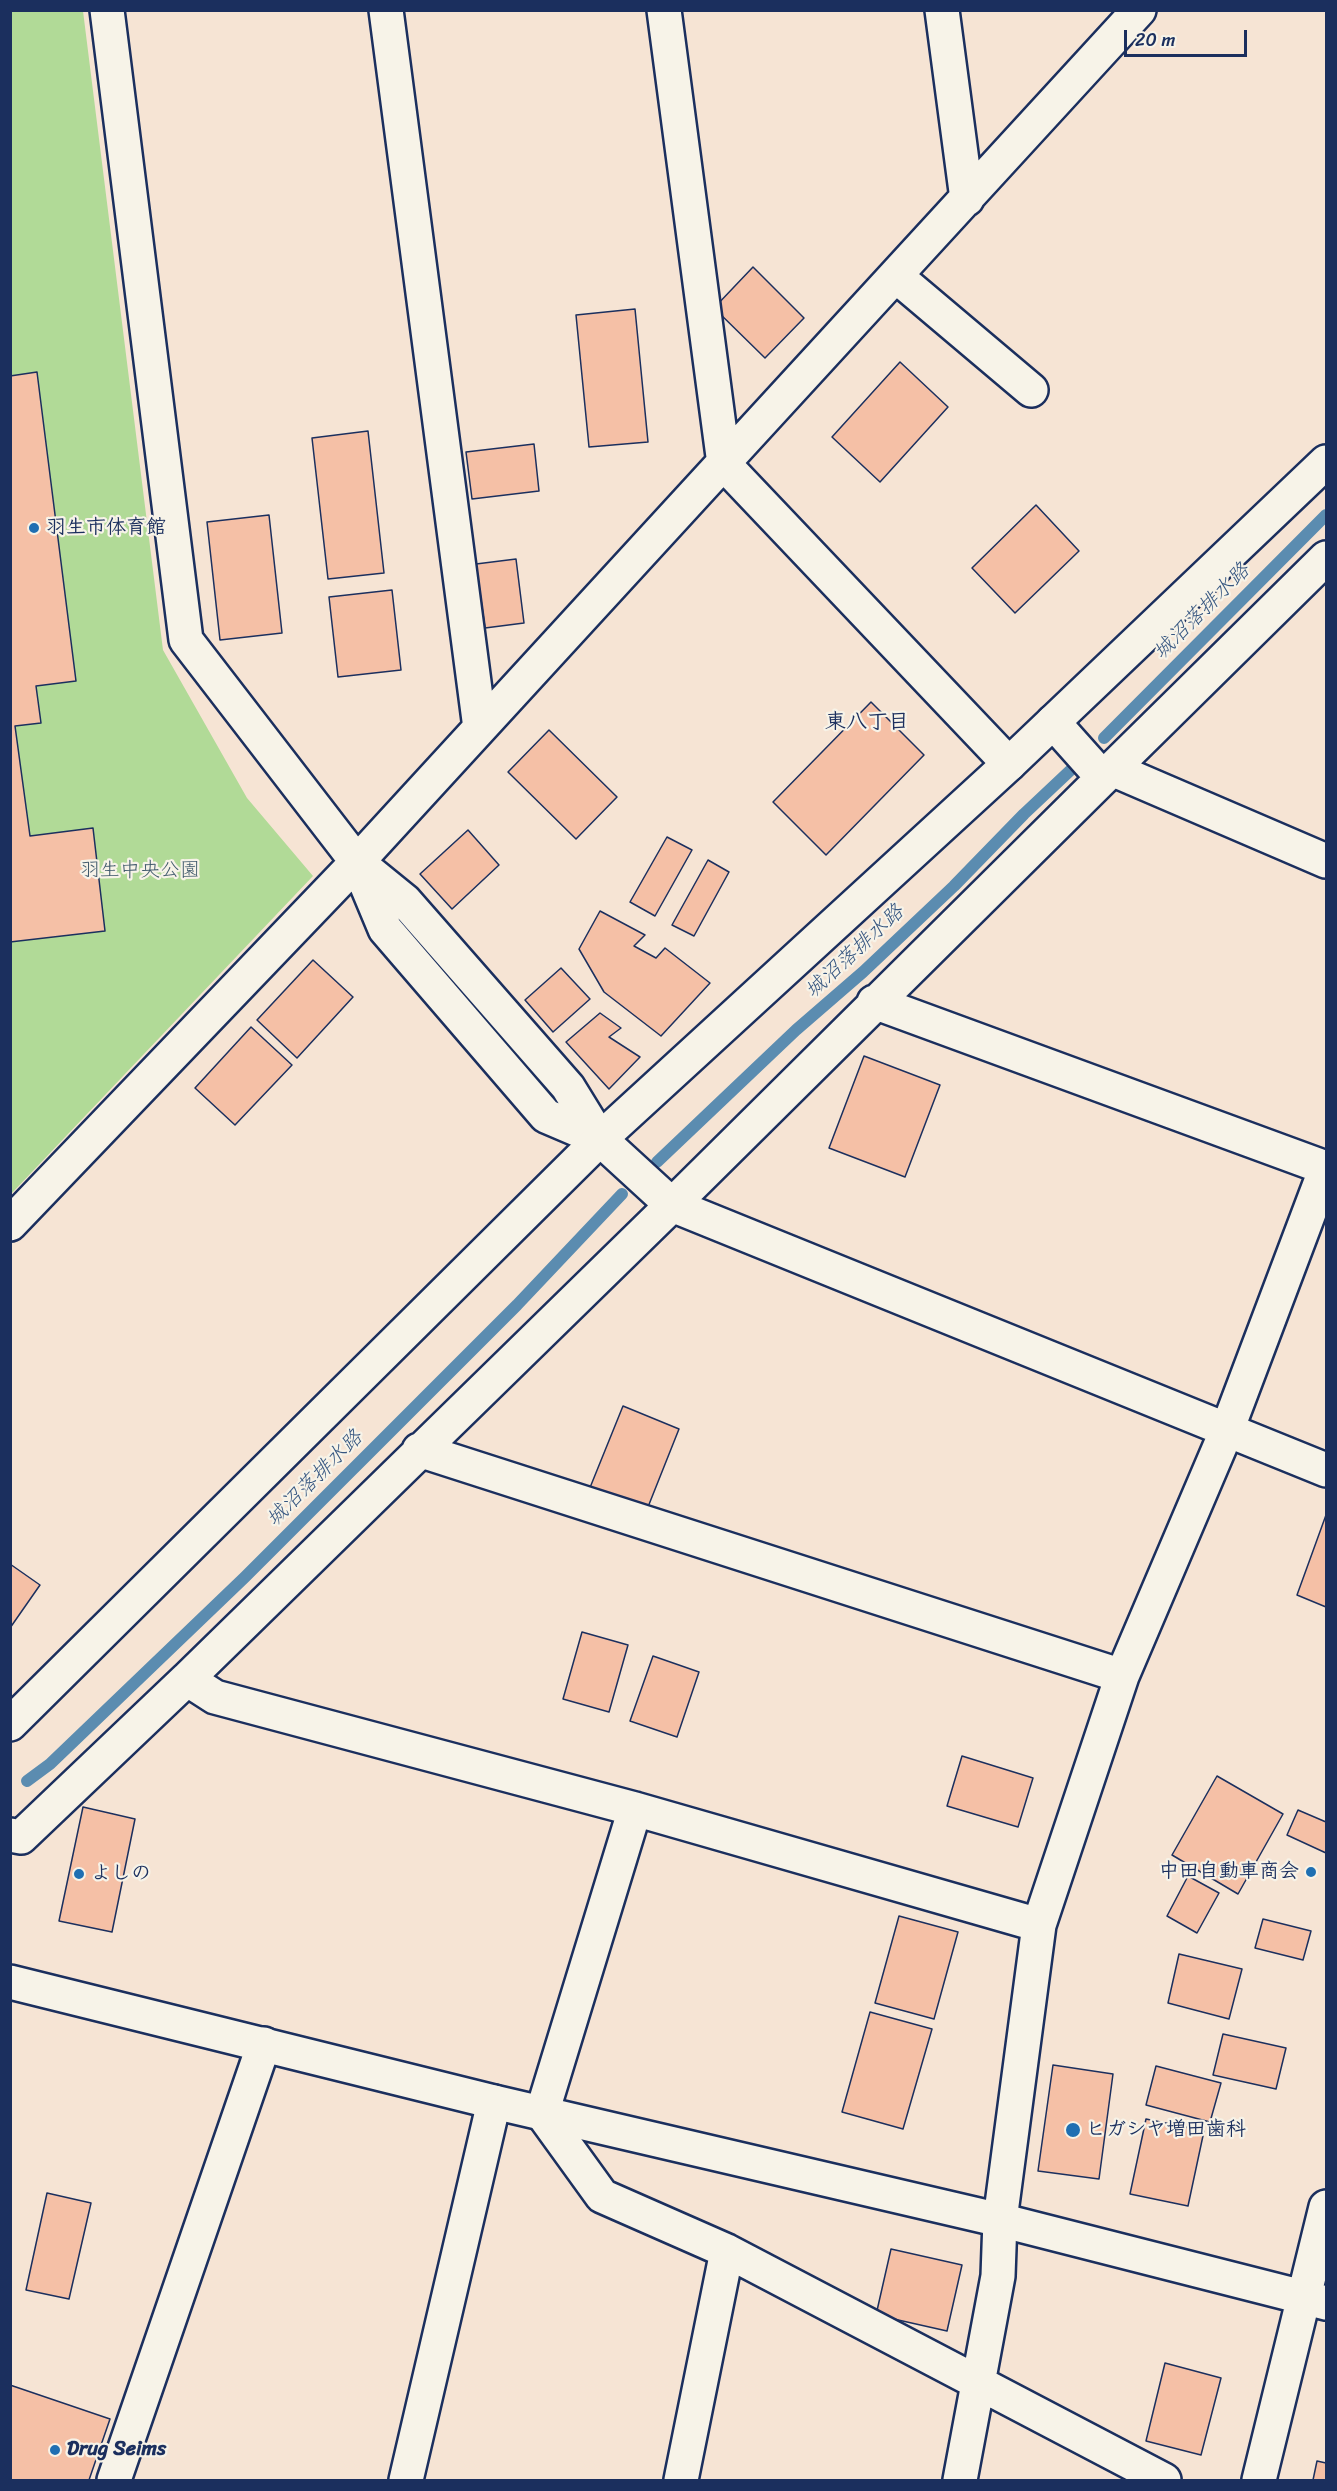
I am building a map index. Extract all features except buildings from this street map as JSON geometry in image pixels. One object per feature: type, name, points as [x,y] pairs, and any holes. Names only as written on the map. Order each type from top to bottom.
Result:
[{"type":"street","points":[[107,10],[186,640],[357,862],[385,929],[546,1116],[600,1138],[672,1205],[1326,1470]]},
{"type":"street","points":[[386,10],[480,728]]},
{"type":"street","points":[[664,10],[724,464],[1010,764]]},
{"type":"street","points":[[942,10],[967,199]]},
{"type":"street","points":[[10,1224],[357,862],[1139,10]]},
{"type":"street","points":[[896,276],[1031,390]]},
{"type":"street","points":[[10,1724],[600,1138],[1010,764],[1326,462]]},
{"type":"street","points":[[10,1835],[21,1837],[187,1679],[672,1205],[874,1002],[1326,558]]},
{"type":"street","points":[[1053,722],[1108,774],[1326,861]]},
{"type":"street","points":[[874,1002],[1326,1168],[1227,1430],[1122,1676],[1039,1926],[1000,2220],[998,2277],[960,2481]]},
{"type":"street","points":[[419,1450],[1122,1676]]},
{"type":"street","points":[[187,1679],[214,1697],[635,1809],[1039,1926]]},
{"type":"street","points":[[542,2113],[635,1809]]},
{"type":"street","points":[[10,1982],[494,2102],[1000,2220],[1314,2300]]},
{"type":"street","points":[[114,2481],[264,2044]]},
{"type":"street","points":[[406,2481],[494,2102]]},
{"type":"street","points":[[542,2113],[602,2196],[727,2251],[1164,2481]]},
{"type":"street","points":[[1259,2481],[1314,2300],[1326,2206]]},
{"type":"street","points":[[681,2481],[727,2251]]},
{"type":"green space","name":"羽生中央公園","points":[[11,11],[83,11],[163,650],[247,798],[313,876],[11,1194]]},
{"type":"waterway","name":"城沼落排水路","points":[[1104,738],[1326,515]]},
{"type":"waterway","name":"城沼落排水路","points":[[657,1162],[796,1030],[863,972],[954,886],[1024,814],[1075,766]]},
{"type":"waterway","name":"城沼落排水路","points":[[27,1781],[50,1764],[245,1577],[517,1305],[622,1194]]},
{"type":"place","name":"羽生市体育館","points":[[34,528]]},
{"type":"place","name":"中田自動車商会","points":[[1311,1872]]},
{"type":"place","name":"よしの","points":[[79,1874]]},
{"type":"place","name":"ヒガシヤ増田歯科","points":[[1073,2130]]},
{"type":"place","name":"Drug Seims","points":[[55,2450]]},
{"type":"district","name":"東八丁目","points":[[867,723]]}]
